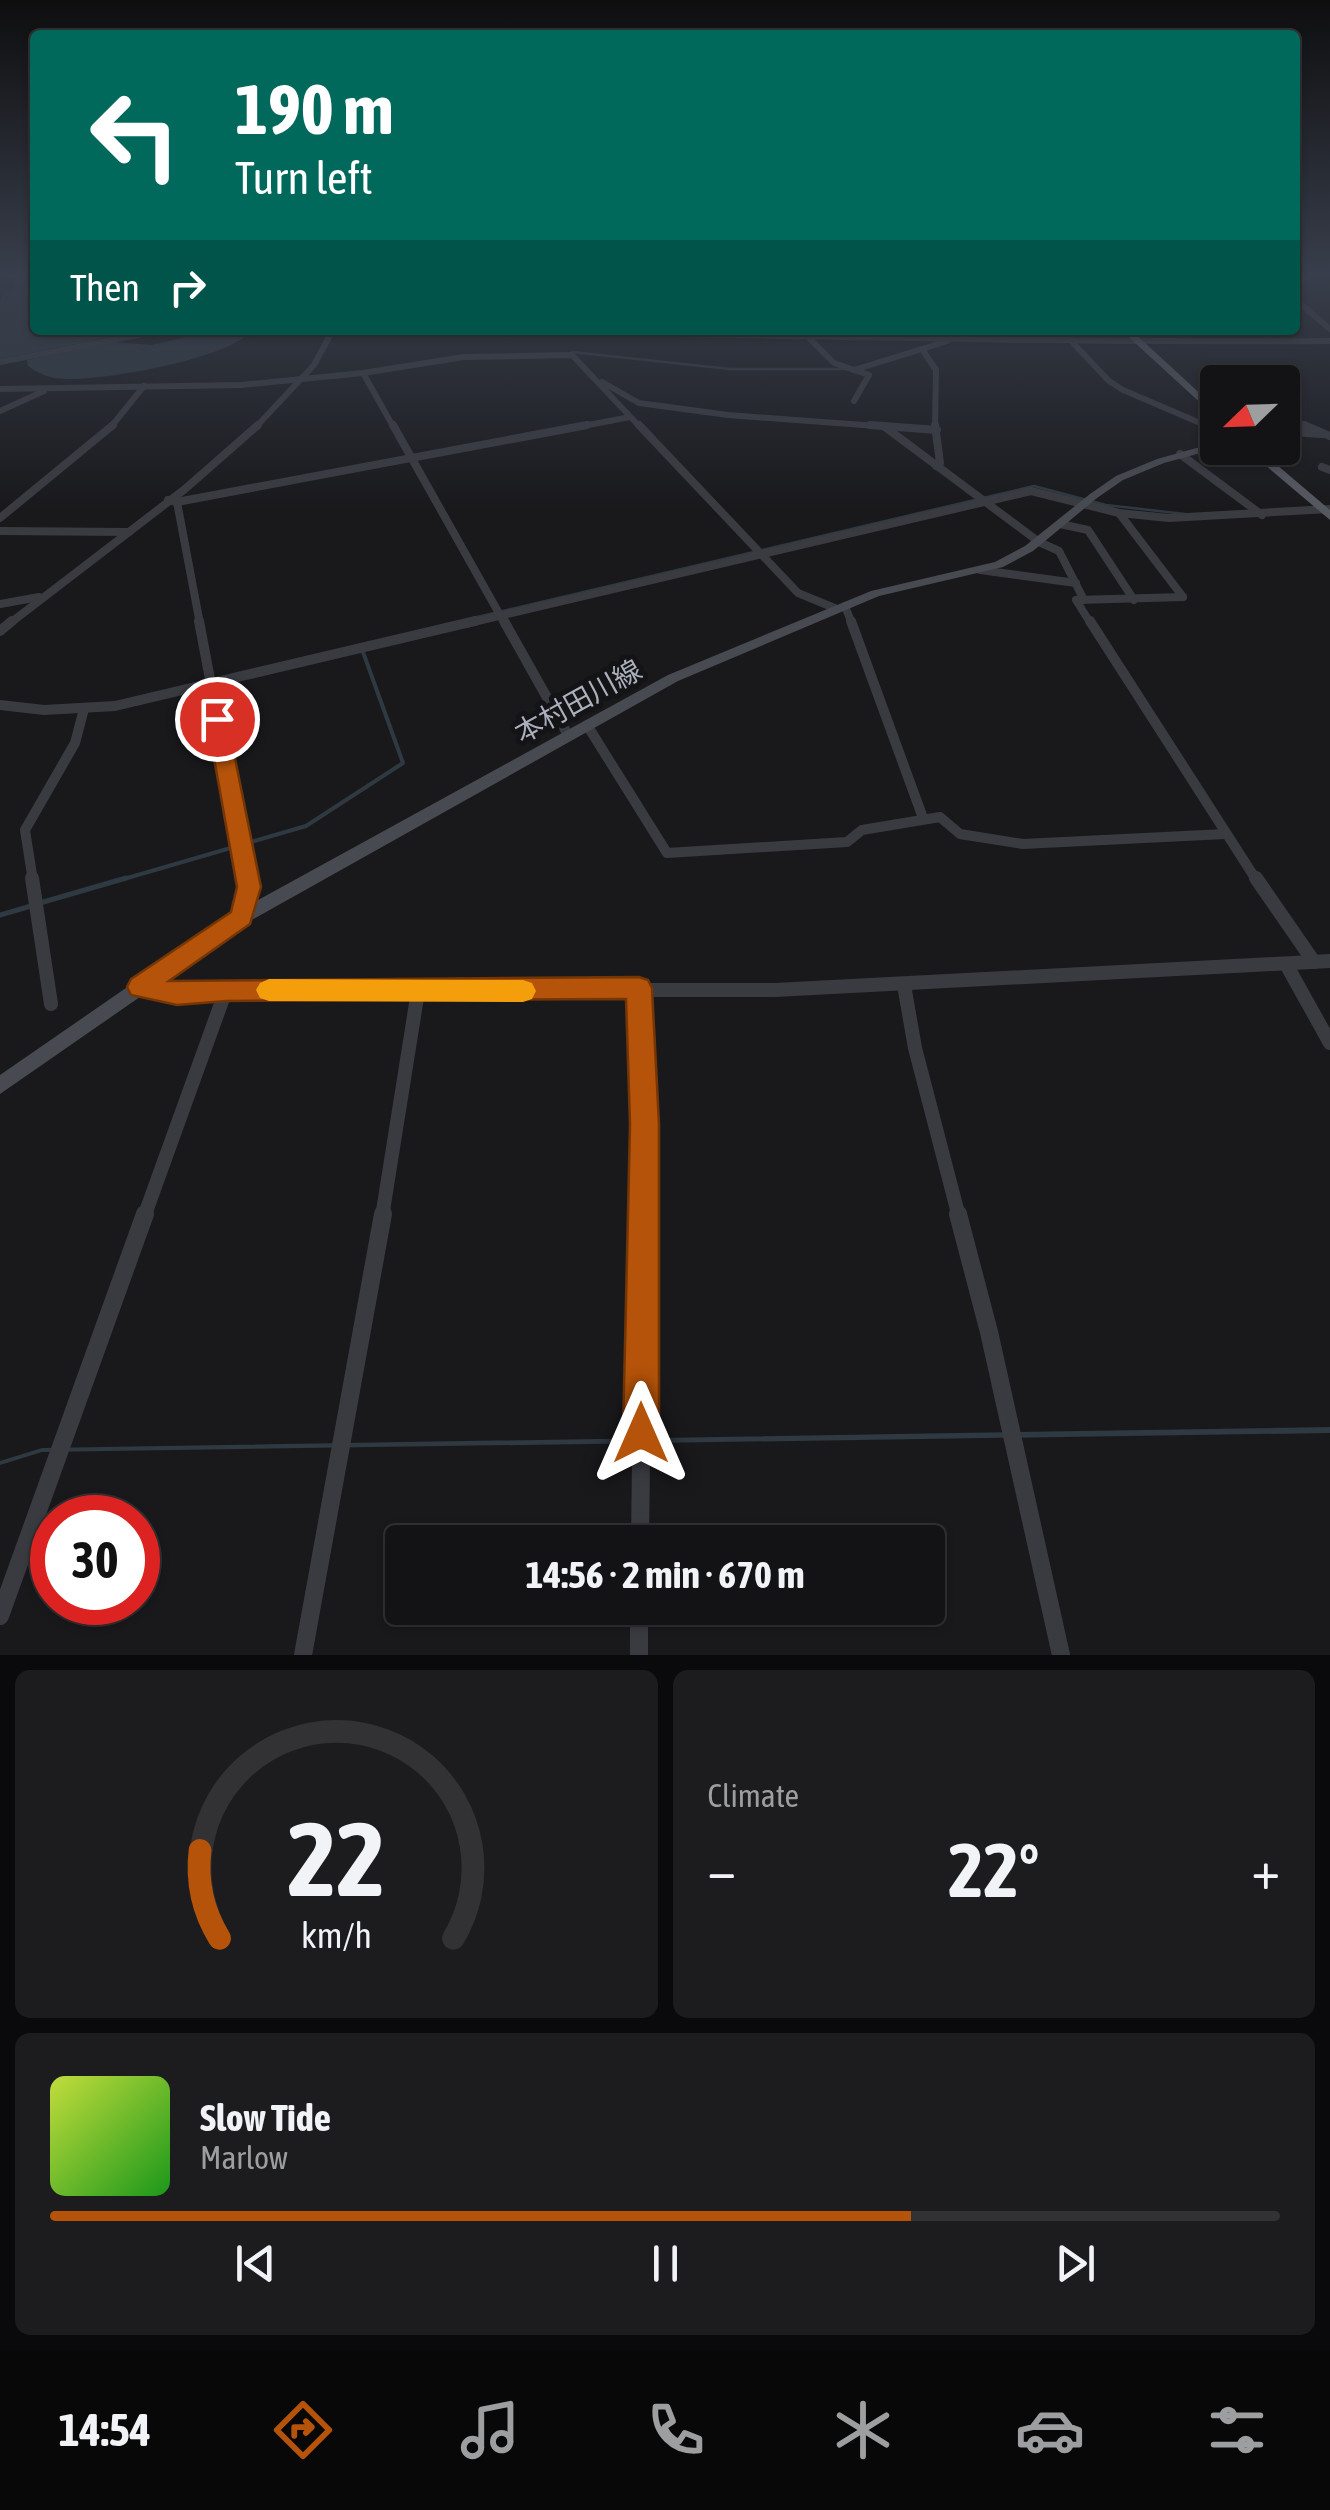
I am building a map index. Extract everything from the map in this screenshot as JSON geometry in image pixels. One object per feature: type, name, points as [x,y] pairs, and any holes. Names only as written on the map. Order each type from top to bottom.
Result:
[{"type":"main road","points":[[1151,353],[1200,400]]},
{"type":"main road","name":"本村田川線","points":[[0,1086],[242,917],[674,678],[904,584],[980,570],[1018,557],[1109,484],[1200,449]]},
{"type":"main road","points":[[1273,465],[1325,508]]},
{"type":"street","points":[[0,362],[45,353]]},
{"type":"street","points":[[0,631],[172,501],[261,422],[323,353]]},
{"type":"street","points":[[817,353],[850,372],[870,375],[854,401]]},
{"type":"street","points":[[850,372],[909,353]]},
{"type":"street","points":[[925,353],[936,370],[934,417],[940,463],[936,466]]},
{"type":"street","points":[[1083,353],[1123,390],[1200,422]]},
{"type":"street","points":[[0,389],[301,380],[464,357],[572,355],[798,594],[841,607],[922,818]]},
{"type":"street","points":[[363,374],[568,736]]},
{"type":"street","points":[[590,375],[640,403],[728,416],[937,430]]},
{"type":"street","points":[[0,518],[119,420],[144,386]]},
{"type":"street","points":[[0,411],[48,389]]},
{"type":"street","points":[[172,501],[630,417]]},
{"type":"street","points":[[1300,424],[1330,436]]},
{"type":"street","points":[[885,426],[1039,542],[1059,551],[1084,600]]},
{"type":"street","points":[[1300,433],[1330,436]]},
{"type":"street","points":[[1180,454],[1262,514]]},
{"type":"street","points":[[0,705],[44,710],[116,706],[1031,492],[1119,513],[1169,518],[1325,508]]},
{"type":"street","points":[[172,501],[249,887],[242,917]]},
{"type":"street","points":[[1119,513],[1183,597],[1076,600],[1225,834],[1314,962]]},
{"type":"street","points":[[1060,524],[1088,530],[1134,600]]},
{"type":"street","points":[[0,531],[129,532]]},
{"type":"street","points":[[980,570],[1076,583]]},
{"type":"street","points":[[0,604],[43,596]]},
{"type":"street","points":[[51,1004],[26,830],[75,743],[84,709]]},
{"type":"street","points":[[587,725],[667,853],[847,842],[862,830],[940,817],[960,834],[1023,844],[1225,834]]},
{"type":"street","points":[[140,987],[177,994],[226,990],[775,990],[1330,962]]},
{"type":"street","points":[[1286,964],[1330,1044]]},
{"type":"street","points":[[904,986],[915,1048],[970,1256],[1061,1655]]},
{"type":"street","points":[[639,988],[645,1124],[640,1525]]},
{"type":"street","points":[[0,1616],[226,990]]},
{"type":"street","points":[[303,1655],[402,1108],[418,991]]},
{"type":"street","points":[[638,1655],[639,1625]]},
{"type":"shaded area","points":[[0,353],[29,353],[0,359]]},
{"type":"shaded area","points":[[59,353],[211,353],[134,372],[82,379],[44,375],[28,366],[27,360]]},
{"type":"shaded area","points":[[1330,1427],[1330,1433],[42,1452],[0,1465],[0,1461],[42,1448]]},
{"type":"waterway","points":[[583,353],[730,369],[846,369]]},
{"type":"waterway","points":[[473,618],[1034,486],[1106,505],[1185,514]]},
{"type":"waterway","points":[[117,881],[306,826],[403,763],[363,652]]},
{"type":"waterway","points":[[40,903],[126,878]]},
{"type":"waterway","points":[[0,915],[31,906]]},
{"type":"slow traffic","points":[[269,990],[523,991]]},
{"type":"route","points":[[217,719],[249,887],[242,917],[140,987],[177,994],[204,990],[512,992],[639,988],[645,1124],[641,1433]]}]
